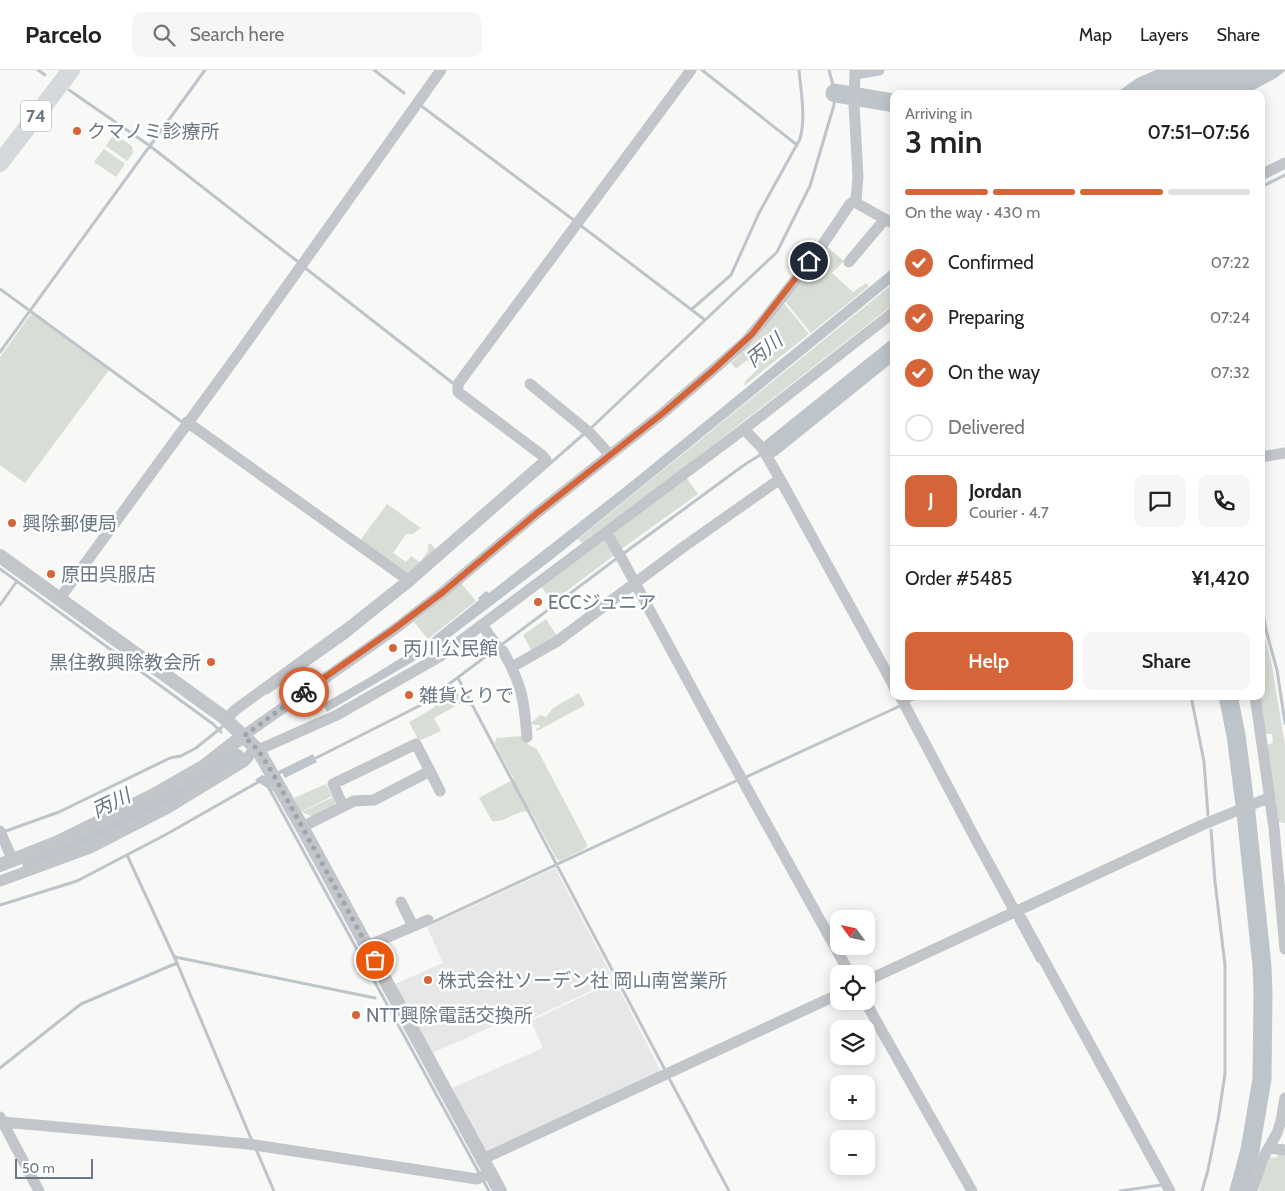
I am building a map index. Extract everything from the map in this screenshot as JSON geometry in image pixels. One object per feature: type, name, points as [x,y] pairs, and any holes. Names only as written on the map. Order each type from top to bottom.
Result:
[{"type":"main road","name":"74","points":[[0,163],[71,70]]},
{"type":"street","points":[[60,598],[189,424],[441,70]]},
{"type":"street","points":[[226,719],[235,710],[336,638],[406,582],[546,460],[458,392],[458,386],[484,353],[577,222],[691,70]]},
{"type":"street","points":[[850,262],[889,222],[858,204],[856,200],[858,177],[854,104],[855,72],[879,70]]},
{"type":"street","points":[[1265,173],[1285,163]]},
{"type":"street","points":[[1,833],[6,863],[56,843],[152,796],[203,766],[394,629],[443,592],[609,454],[663,413],[744,342],[821,247],[850,204],[856,200]]},
{"type":"street","points":[[0,881],[90,848],[168,808],[245,761],[257,749],[336,715],[439,656],[744,430],[890,315]]},
{"type":"street","points":[[530,384],[587,430],[609,454]]},
{"type":"street","points":[[189,424],[406,582]]},
{"type":"street","points":[[744,430],[764,451],[778,480],[890,679]]},
{"type":"street","points":[[1265,456],[1285,454]]},
{"type":"street","points":[[512,667],[556,642],[778,480]]},
{"type":"street","points":[[606,532],[620,555],[632,585],[742,778],[845,965]]},
{"type":"street","points":[[0,556],[226,719],[257,749],[275,777],[483,1159],[485,1175],[500,1191]]},
{"type":"street","points":[[482,625],[503,651],[512,667],[523,695],[527,738]]},
{"type":"street","points":[[1256,700],[1261,729],[1268,798],[1279,828],[1285,949]]},
{"type":"street","points":[[902,701],[974,838],[1170,1191]]},
{"type":"street","points":[[343,806],[333,784],[416,744],[440,791]]},
{"type":"street","points":[[302,827],[343,806],[354,802],[374,800],[430,771]]},
{"type":"street","points":[[875,977],[1244,807],[1268,798]]},
{"type":"street","points":[[401,902],[412,926]]},
{"type":"street","points":[[367,946],[428,920]]},
{"type":"street","points":[[483,1159],[830,998]]},
{"type":"street","points":[[870,1010],[972,1191]]},
{"type":"street","points":[[1252,1191],[1257,1172],[1281,1121],[1285,1098]]},
{"type":"street","points":[[1,1120],[248,1144],[485,1175]]},
{"type":"street","points":[[1,1120],[39,1191]]},
{"type":"street","points":[[1269,1148],[1285,1150]]},
{"type":"shaded area","points":[[1156,70],[1285,70],[1276,78],[1254,90],[1120,90],[1137,78]]},
{"type":"shaded area","points":[[873,93],[890,96],[890,108],[869,105],[861,101],[863,94]]},
{"type":"shaded area","points":[[114,134],[132,146],[133,153],[127,161],[106,146]]},
{"type":"shaded area","points":[[104,149],[125,164],[116,177],[94,162]]},
{"type":"shaded area","points":[[826,246],[844,261],[832,273],[853,292],[866,283],[869,286],[811,333],[784,300]]},
{"type":"shaded area","points":[[890,270],[890,284],[554,558],[433,650],[327,712],[323,704],[428,641],[479,600],[478,598],[486,591],[489,593],[632,481]]},
{"type":"shaded area","points":[[890,286],[890,307],[686,466],[582,543],[578,539]]},
{"type":"shaded area","points":[[783,302],[809,334],[744,386],[745,381],[756,371],[747,360],[736,369],[731,363],[753,342]]},
{"type":"shaded area","points":[[32,313],[109,370],[25,483],[0,465],[0,357]]},
{"type":"shaded area","points":[[686,477],[698,494],[620,550],[613,533]]},
{"type":"shaded area","points":[[387,504],[421,528],[413,534],[406,534],[393,553],[406,562],[411,556],[420,562],[428,551],[430,543],[437,551],[408,577],[359,542]]},
{"type":"shaded area","points":[[604,540],[616,554],[552,602],[541,586]]},
{"type":"shaded area","points":[[460,582],[476,601],[428,639],[414,622]]},
{"type":"shaded area","points":[[546,619],[558,638],[533,653],[523,635]]},
{"type":"shaded area","points":[[1265,637],[1272,666],[1285,745],[1285,823],[1278,822],[1267,745],[1273,743],[1272,734],[1265,734],[1259,700],[1265,700]]},
{"type":"shaded area","points":[[457,691],[463,702],[434,718],[441,731],[419,741],[409,722]]},
{"type":"shaded area","points":[[579,693],[585,705],[537,731],[536,729],[540,727],[539,725],[531,723],[540,715],[546,717],[553,708]]},
{"type":"shaded area","points":[[523,736],[529,745],[537,749],[587,844],[586,848],[560,861],[554,854],[531,812],[521,812],[502,820],[492,821],[479,798],[514,779],[495,744],[496,738]]},
{"type":"shaded area","points":[[313,754],[317,762],[285,778],[282,773],[268,781],[273,791],[270,793],[267,788],[255,780],[262,775],[266,777]]},
{"type":"shaded area","points":[[326,784],[332,796],[301,812],[294,798]]},
{"type":"shaded area","points":[[333,797],[334,807],[313,817],[302,812]]},
{"type":"shaded area","points":[[555,868],[614,980],[522,1023],[516,1016],[432,1053],[395,984],[443,963],[427,927]]},
{"type":"shaded area","points":[[615,981],[661,1072],[486,1153],[452,1088],[543,1048],[531,1021]]},
{"type":"shaded area","points":[[1280,1152],[1285,1152],[1285,1191],[1259,1191],[1263,1171],[1269,1157],[1276,1158]]},
{"type":"waterway","points":[[38,70],[45,75]]},
{"type":"waterway","points":[[0,352],[205,70]]},
{"type":"waterway","points":[[374,70],[404,93]]},
{"type":"waterway","points":[[702,70],[797,145]]},
{"type":"waterway","points":[[692,309],[731,275],[759,213],[800,139],[803,113],[799,70]]},
{"type":"waterway","points":[[590,429],[777,252],[810,186],[834,105],[835,93],[829,70]]},
{"type":"waterway","points":[[69,90],[150,146],[297,261]]},
{"type":"waterway","points":[[835,93],[890,102]]},
{"type":"waterway","points":[[420,105],[575,221]]},
{"type":"waterway","points":[[1265,185],[1285,175]]},
{"type":"waterway","points":[[580,225],[705,320]]},
{"type":"waterway","points":[[304,267],[454,384]]},
{"type":"waterway","points":[[0,289],[182,422]]},
{"type":"waterway","points":[[771,448],[890,352]]},
{"type":"waterway","points":[[267,693],[344,639],[410,586],[585,433]]},
{"type":"waterway","points":[[312,760],[421,705],[744,465],[771,448]]},
{"type":"waterway","points":[[0,569],[213,724],[221,732]]},
{"type":"waterway","points":[[0,605],[17,581]]},
{"type":"waterway","points":[[1265,624],[1277,670],[1285,723]]},
{"type":"waterway","points":[[458,678],[664,1068]]},
{"type":"waterway","points":[[907,702],[911,700]]},
{"type":"waterway","points":[[1192,700],[1204,762],[1208,815]]},
{"type":"waterway","points":[[1229,700],[1236,735],[1246,813],[1263,992],[1262,1079],[1250,1150],[1239,1191]]},
{"type":"waterway","points":[[744,778],[902,705]]},
{"type":"waterway","points":[[3,832],[59,812],[170,758],[181,756],[196,748],[222,727]]},
{"type":"waterway","name":"丙川","points":[[32,865],[136,816],[236,758]]},
{"type":"waterway","points":[[431,923],[738,780]]},
{"type":"waterway","points":[[0,905],[77,881],[165,835],[260,781]]},
{"type":"waterway","points":[[270,790],[489,1191]]},
{"type":"waterway","points":[[1202,1191],[1218,1120],[1225,1074],[1225,965],[1211,830]]},
{"type":"waterway","points":[[127,855],[177,963],[252,1141]]},
{"type":"waterway","points":[[1016,920],[1038,961]]},
{"type":"waterway","points":[[175,957],[375,998]]},
{"type":"waterway","points":[[0,1068],[81,1004],[177,963]]},
{"type":"waterway","points":[[670,1080],[729,1191]]},
{"type":"waterway","points":[[256,1149],[274,1191]]},
{"type":"waterway","points":[[1120,1191],[1161,1185]]},
{"type":"way so far","points":[[304,692],[244,736],[258,750],[272,772],[375,960]]},
{"type":"place","name":"クマノミ診療所","points":[[77,131]]},
{"type":"place","name":"興除郵便局","points":[[12,523]]},
{"type":"place","name":"原田呉服店","points":[[51,574]]},
{"type":"place","name":"ECCジュニア","points":[[538,602]]},
{"type":"place","name":"丙川公民館","points":[[393,648]]},
{"type":"place","name":"黒住教興除教会所","points":[[211,662]]},
{"type":"place","name":"雑貨とりで","points":[[409,695]]},
{"type":"place","name":"株式会社ソーデン社 岡山南営業所","points":[[428,980]]},
{"type":"place","name":"NTT興除電話交換所","points":[[356,1015]]},
{"type":"route","points":[[304,692],[443,592],[609,454],[663,413],[752,334],[809,261]]}]
